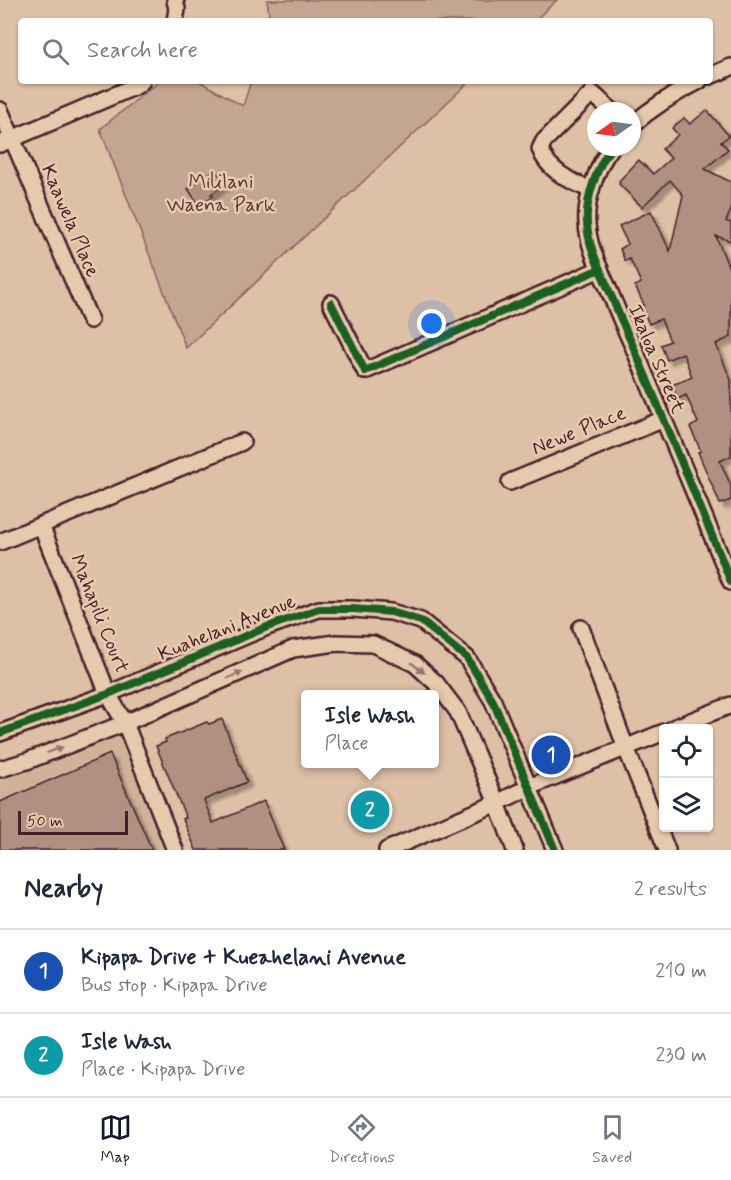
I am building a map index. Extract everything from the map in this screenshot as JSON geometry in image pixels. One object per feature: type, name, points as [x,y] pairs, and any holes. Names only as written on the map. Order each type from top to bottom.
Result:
[{"type":"street","points":[[175,0],[176,18]]},
{"type":"street","points":[[713,75],[731,67]]},
{"type":"street","points":[[6,142],[138,84]]},
{"type":"street","points":[[641,117],[677,91],[692,84]]},
{"type":"street","points":[[591,190],[559,173],[543,158],[540,149],[544,141],[592,93],[602,102]]},
{"type":"street","name":"Kaawela Place","points":[[0,110],[6,142],[90,320]]},
{"type":"street","name":"Ikaloa Street","points":[[607,156],[591,190],[587,210],[590,242],[731,582]]},
{"type":"street","points":[[331,303],[365,371],[600,269]]},
{"type":"street","name":"Newe Place","points":[[510,482],[664,419]]},
{"type":"street","points":[[0,542],[242,442]]},
{"type":"street","name":"Mahapili Court","points":[[41,525],[108,694],[125,723],[175,850]]},
{"type":"street","name":"Kuahelani Avenue","points":[[0,733],[108,694],[267,627],[320,609],[391,612],[421,621],[467,658],[493,701],[555,850]]},
{"type":"street","points":[[581,628],[667,850]]},
{"type":"street","points":[[0,769],[125,723],[293,649],[336,642],[373,644],[415,663],[436,683],[458,712],[515,850]]},
{"type":"street","points":[[685,724],[731,705]]},
{"type":"street","points":[[387,850],[529,787],[659,734]]},
{"type":"shaded area","points":[[125,723],[175,850],[0,850],[0,769]]},
{"type":"green space","points":[[267,0],[557,0],[537,18],[268,18]]},
{"type":"green space","name":"Mililani Waena Park","points":[[156,84],[204,84],[243,106],[250,84],[467,84],[186,348],[100,129]]},
{"type":"building","points":[[707,110],[729,136],[721,142],[728,149],[705,169],[731,182],[731,210],[726,221],[731,223],[731,241],[716,236],[731,273],[731,337],[716,344],[731,380],[731,456],[720,461],[731,486],[731,500],[720,504],[690,427],[698,423],[686,395],[678,399],[672,385],[692,377],[683,353],[667,360],[661,345],[670,341],[661,319],[649,324],[641,306],[644,305],[635,286],[641,283],[630,259],[625,261],[620,249],[628,244],[619,226],[651,211],[670,251],[683,195],[670,180],[642,207],[619,184],[619,181],[639,160],[653,174],[671,158],[662,149],[678,135],[672,128],[684,118],[690,124]]},
{"type":"building","points":[[212,171],[223,176],[224,185],[199,205],[188,189]]},
{"type":"building","points":[[222,719],[247,782],[204,800],[213,823],[264,801],[284,850],[196,850],[183,819],[186,818],[156,746],[166,742],[165,739],[207,722],[209,724]]},
{"type":"building","points":[[110,754],[152,850],[0,850],[0,802]]},
{"type":"building","points":[[371,796],[380,820],[369,825],[360,801]]},
{"type":"cycle path","points":[[606,156],[593,183],[588,204],[589,240],[731,582]]},
{"type":"cycle path","points":[[331,303],[365,371],[600,269]]},
{"type":"cycle path","points":[[0,733],[108,694],[267,627],[319,609],[391,612],[421,621],[467,658],[493,701],[555,850]]},
{"type":"place","name":"Kipapa Drive + Kueahelani Avenue","points":[[551,755]]},
{"type":"place","name":"Isle Wash","points":[[370,810]]}]
